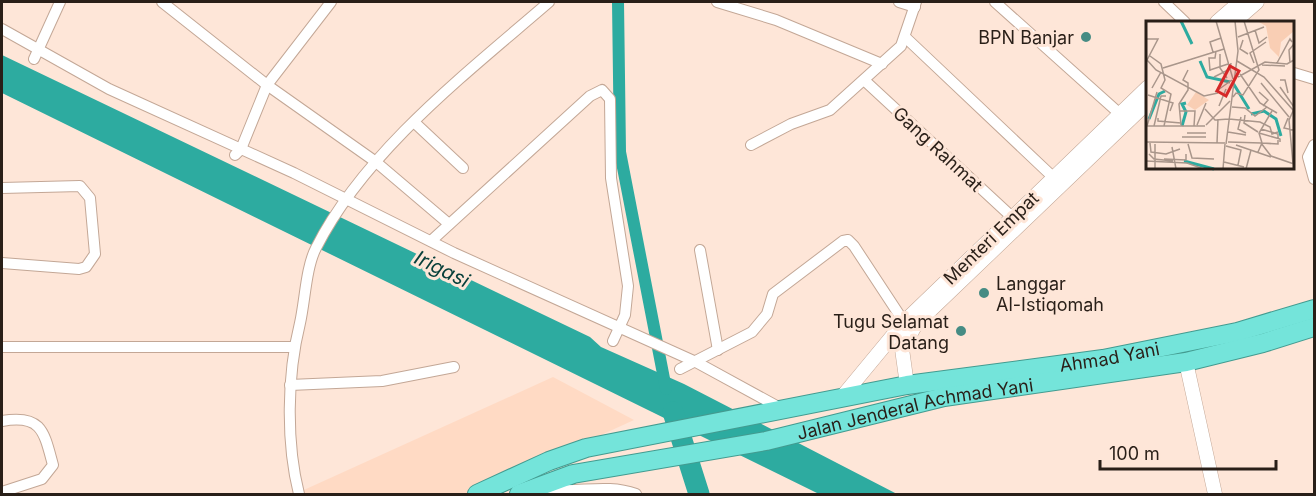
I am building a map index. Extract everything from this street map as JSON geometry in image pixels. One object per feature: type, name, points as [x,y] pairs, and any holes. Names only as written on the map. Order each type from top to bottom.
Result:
[{"type":"highway","name":"Ahmad Yani","points":[[477,495],[570,453],[759,413],[908,386],[1062,372],[1237,332],[1314,309]]},
{"type":"highway","points":[[1062,372],[1186,362],[1263,343],[1314,327]]},
{"type":"highway","name":"Jalan Jenderal Achmad Yani","points":[[519,495],[537,486],[573,474],[766,441],[1030,376]]},
{"type":"street","points":[[36,54],[60,2]]},
{"type":"street","points":[[162,2],[267,85],[376,162],[449,224]]},
{"type":"street","points":[[238,152],[267,85],[331,2]]},
{"type":"street","points":[[299,495],[294,476],[290,385],[294,347],[315,250],[346,201],[376,162],[467,73],[549,2]]},
{"type":"street","points":[[717,2],[776,20],[882,64]]},
{"type":"street","points":[[751,145],[791,124],[830,111],[901,46],[915,4],[899,2]]},
{"type":"street","points":[[995,2],[1124,118]]},
{"type":"street","points":[[1164,2],[1184,21]]},
{"type":"street","points":[[1218,21],[1240,2]]},
{"type":"street","points":[[1235,21],[1257,2]]},
{"type":"street","points":[[2,29],[36,54],[238,152],[696,362],[782,409]]},
{"type":"street","points":[[905,37],[1058,181]]},
{"type":"street","points":[[1295,74],[1314,79]]},
{"type":"street","name":"Gang Rahmat","points":[[864,80],[1016,221]]},
{"type":"street","points":[[431,241],[590,96],[602,90],[606,92],[610,99],[611,178],[628,286],[625,315],[613,341]]},
{"type":"street","name":"Menteri Empat","points":[[1124,118],[1146,90]]},
{"type":"street","name":"Menteri Empat","points":[[908,386],[902,364],[902,349],[906,338],[916,324],[946,289],[1069,169],[1124,118],[1146,103]]},
{"type":"street","points":[[415,123],[463,168]]},
{"type":"street","points":[[1314,146],[1308,157],[1314,179]]},
{"type":"street","points":[[2,188],[80,186],[90,198],[95,254],[86,267],[79,269],[2,263]]},
{"type":"street","points":[[680,369],[753,332],[767,314],[773,294],[843,241],[848,240],[855,246],[904,322]]},
{"type":"street","points":[[700,250],[718,350]]},
{"type":"street","name":"Menteri Empat","points":[[842,398],[904,322],[946,289]]},
{"type":"street","points":[[2,347],[294,347]]},
{"type":"street","points":[[1186,362],[1215,495]]},
{"type":"street","points":[[290,385],[382,381],[454,367]]},
{"type":"street","points":[[2,420],[31,421],[43,429],[53,465],[42,478],[2,492]]},
{"type":"street","points":[[537,486],[560,492],[609,487],[636,495]]},
{"type":"shaded area","points":[[553,377],[634,420],[472,494],[295,494]]},
{"type":"water","name":"Irigasi","points":[[2,55],[590,337],[601,347],[684,384],[897,494],[819,494],[2,93]]},
{"type":"waterway","points":[[618,2],[620,152],[666,389]]},
{"type":"waterway","points":[[673,412],[699,494]]},
{"type":"place","name":"BPN Banjar","points":[[1086,37]]},
{"type":"place","name":"Langgar Al-Istiqomah","points":[[984,293]]},
{"type":"place","name":"Tugu Selamat Datang","points":[[961,331]]}]
